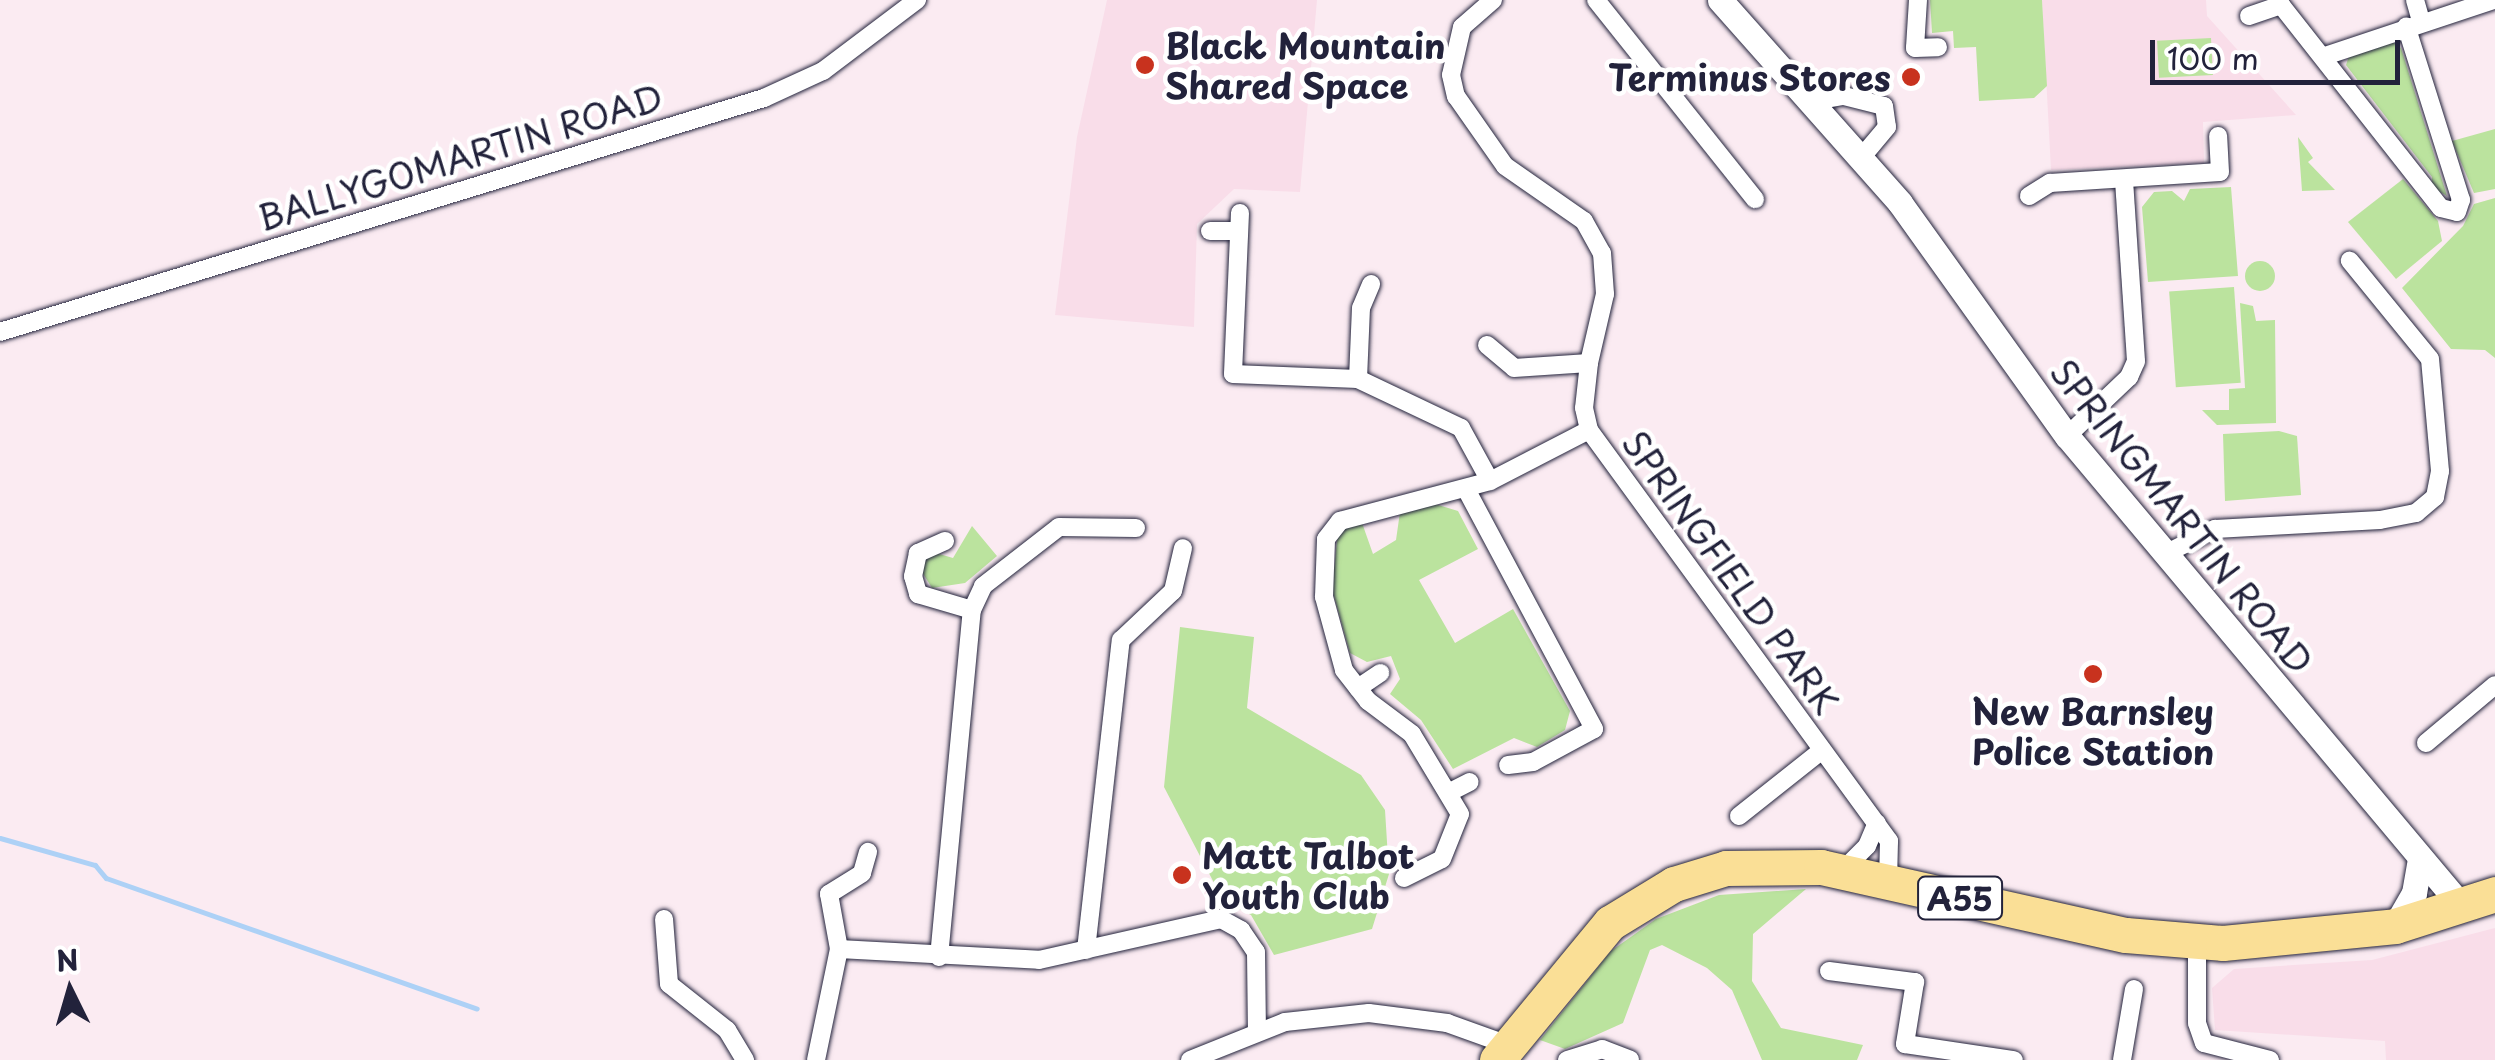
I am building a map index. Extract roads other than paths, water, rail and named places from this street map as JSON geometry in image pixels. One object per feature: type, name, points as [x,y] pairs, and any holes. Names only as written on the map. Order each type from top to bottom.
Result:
[{"type":"highway","name":"A55","points":[[1503,1053],[1592,940],[1652,895],[1702,874],[1752,865],[1842,871],[2126,934],[2197,942],[2286,941],[2395,926],[2479,901]]},
{"type":"street","name":"BALLYGOMARTIN ROAD","points":[[0,332],[764,98],[822,71],[917,0]]},
{"type":"street","name":"SPRINGFIELD PARK","points":[[1493,0],[1462,27],[1452,58],[1456,96],[1505,166],[1584,222],[1602,253],[1605,294],[1589,363],[1584,408],[1589,430],[1889,841],[1888,881]]},
{"type":"street","points":[[1596,0],[1755,199]]},
{"type":"street","name":"SPRINGMARTIN ROAD","points":[[1720,0],[1861,158],[2068,436],[2420,860],[2479,901]]},
{"type":"street","points":[[1918,0],[1916,48],[1938,46]]},
{"type":"street","points":[[2249,16],[2281,4],[2441,208],[2457,212],[2461,200],[2413,24],[2415,0]]},
{"type":"street","points":[[2325,56],[2492,0]]},
{"type":"street","points":[[1808,102],[1844,96],[1884,106],[1887,127],[1861,158]]},
{"type":"street","points":[[2028,196],[2050,183],[2220,172],[2218,136]]},
{"type":"street","points":[[2068,436],[2130,377],[2136,361],[2124,179]]},
{"type":"street","points":[[1210,230],[1239,222],[1233,374],[1358,379],[1461,428],[1490,482]]},
{"type":"street","points":[[2166,553],[2215,529],[2380,520],[2416,513],[2435,496],[2440,471],[2430,358],[2350,261]]},
{"type":"street","points":[[1358,379],[1361,308],[1370,284]]},
{"type":"street","points":[[1487,345],[1514,368],[1589,363]]},
{"type":"street","points":[[1404,878],[1442,859],[1460,821],[1450,792],[1412,734],[1358,688],[1332,642],[1324,596],[1326,538],[1340,521],[1490,482],[1589,430]]},
{"type":"street","points":[[1466,489],[1594,729],[1533,762],[1508,766]]},
{"type":"street","points":[[939,957],[972,610],[983,586],[1059,526],[1136,528]]},
{"type":"street","points":[[945,541],[918,553],[913,576],[918,594],[972,610]]},
{"type":"street","points":[[1086,950],[1121,640],[1173,590],[1183,548]]},
{"type":"street","points":[[1358,688],[1380,673]]},
{"type":"street","points":[[2426,743],[2495,684]]},
{"type":"street","points":[[1738,816],[1821,752]]},
{"type":"street","points":[[1450,792],[1470,782]]},
{"type":"street","points":[[1842,871],[1867,846],[1877,823]]},
{"type":"street","points":[[816,1060],[838,949],[829,894],[862,873],[868,852]]},
{"type":"street","points":[[2395,926],[2414,892],[2420,860]]},
{"type":"street","points":[[838,949],[1022,961],[1086,950],[1202,918],[1230,922],[1256,952],[1257,1031]]},
{"type":"street","points":[[664,919],[669,984],[727,1030],[745,1060]]},
{"type":"street","points":[[2197,942],[2196,1010],[2204,1043],[2270,1060]]},
{"type":"street","points":[[1829,971],[1915,982],[1905,1044],[2014,1060]]},
{"type":"street","points":[[2122,1060],[2134,989]]},
{"type":"street","points":[[1190,1060],[1257,1031],[1318,1016],[1368,1014],[1447,1023],[1503,1053]]},
{"type":"street","points":[[1234,1040],[1240,1060]]},
{"type":"street","points":[[1567,1060],[1602,1050],[1630,1060]]},
{"type":"waterway","points":[[0,838],[95,865],[106,878],[477,1009]]},
{"type":"place","name":"Black Mountain Shared Space","points":[[1145,65]]},
{"type":"place","name":"Terminus Stores","points":[[1911,77]]},
{"type":"place","name":"New Barnsley Police Station","points":[[2093,674]]},
{"type":"place","name":"Matt Talbot Youth Club","points":[[1182,875]]}]
